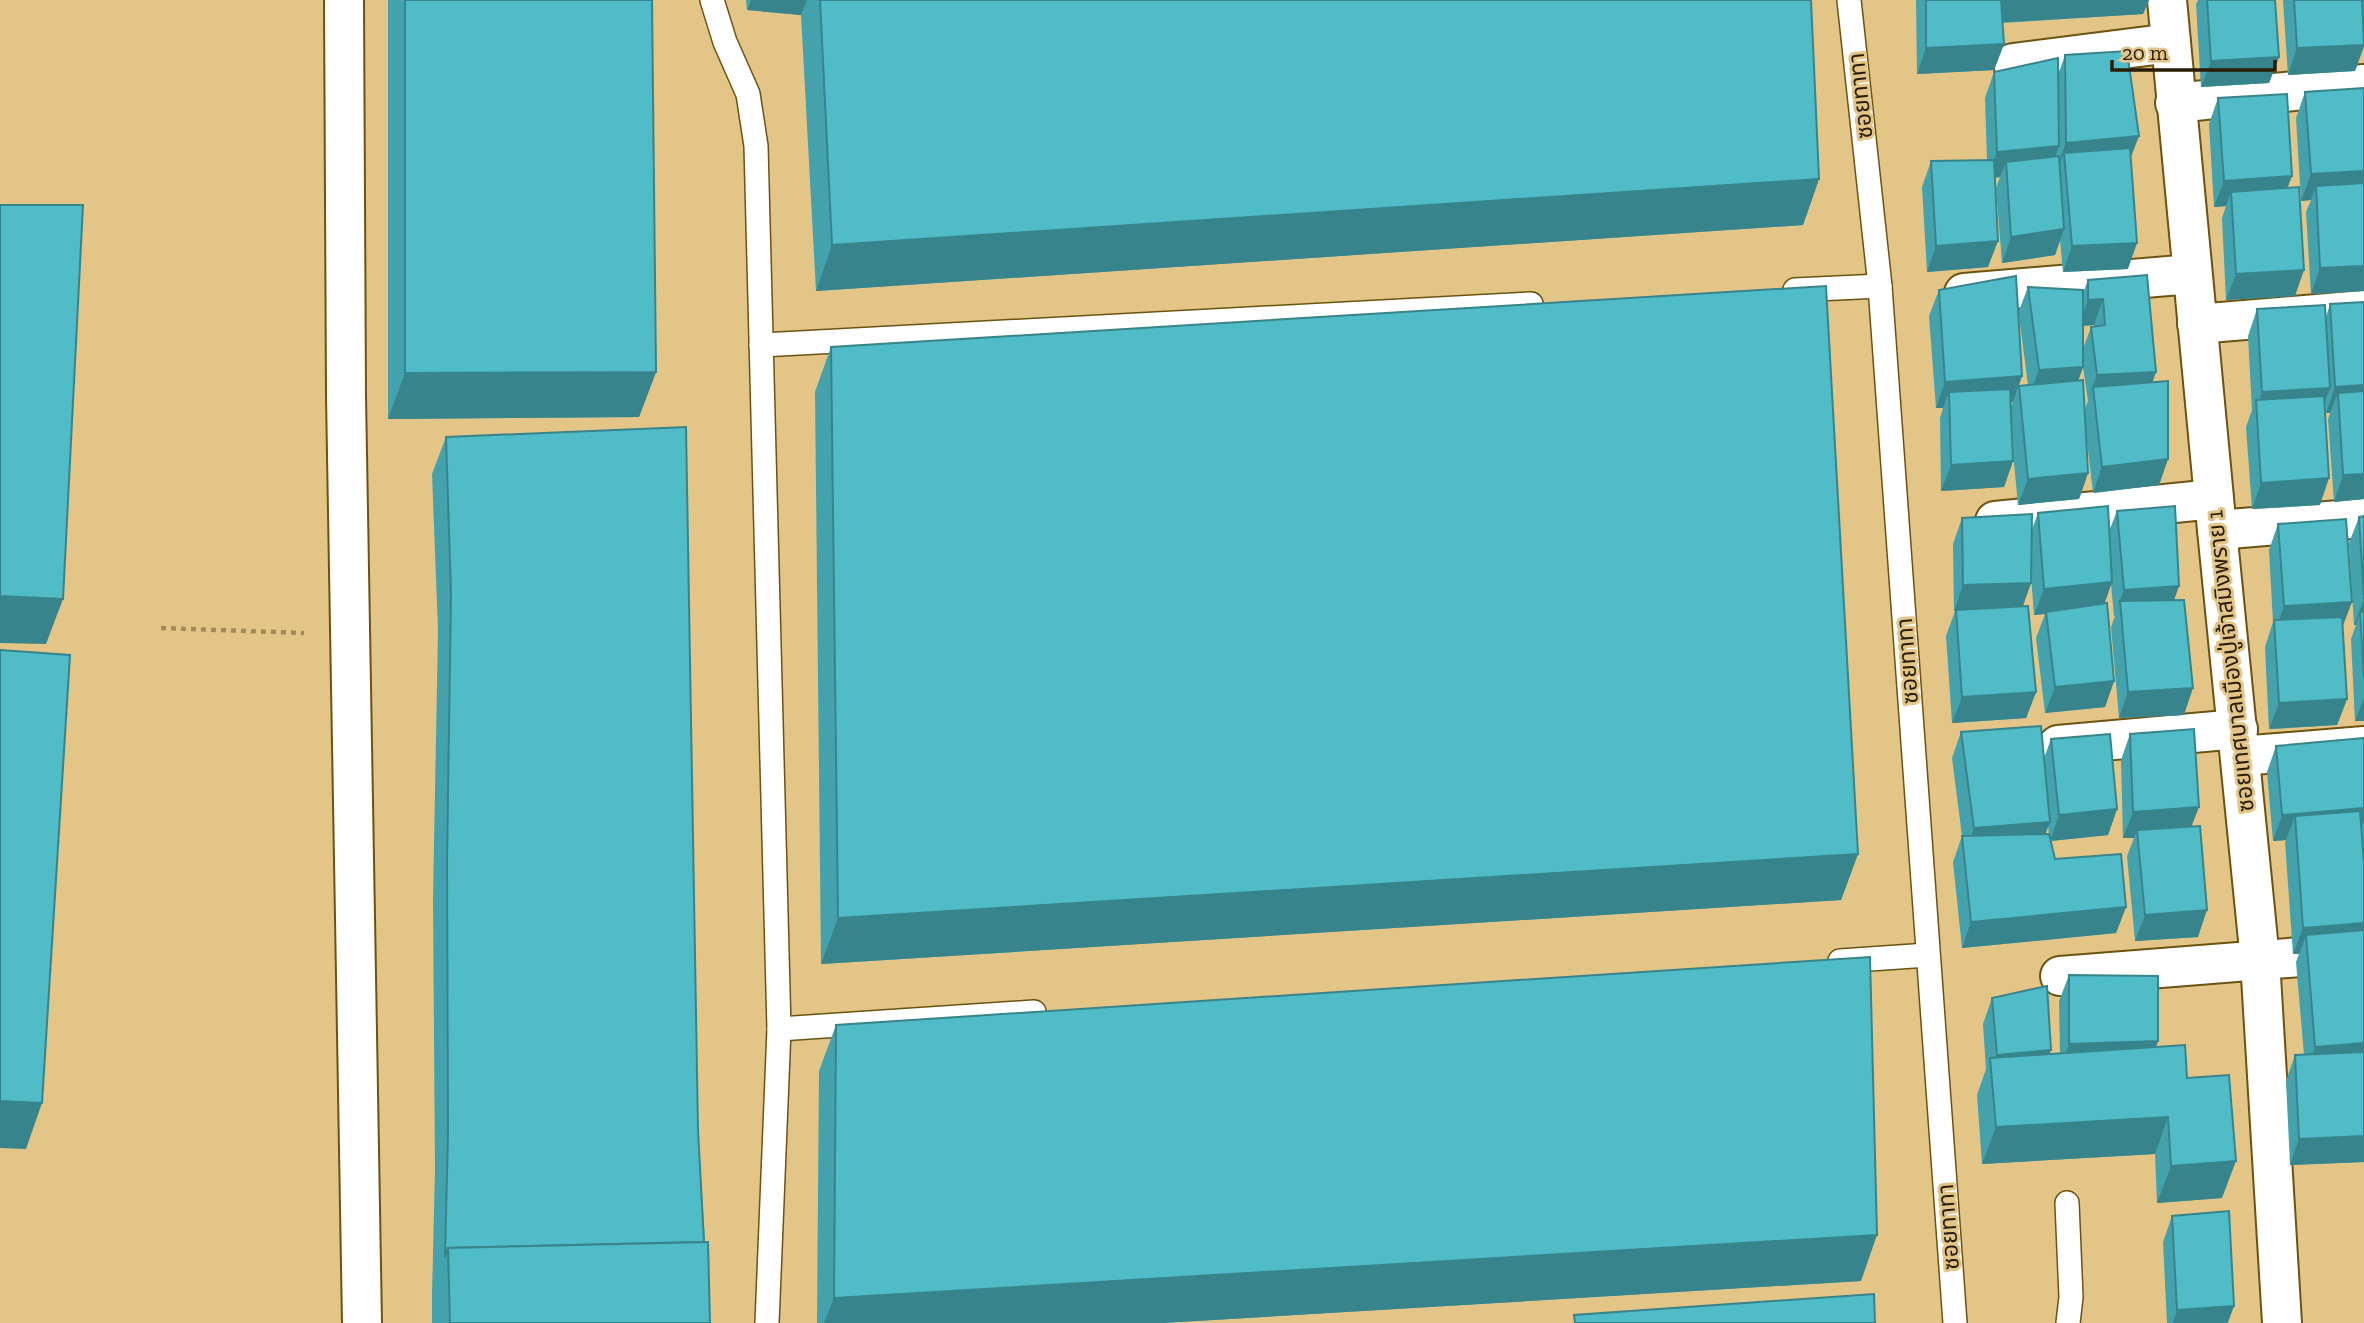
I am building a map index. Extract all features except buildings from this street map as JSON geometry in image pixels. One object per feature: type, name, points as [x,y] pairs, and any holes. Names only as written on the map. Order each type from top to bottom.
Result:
[{"type":"street","points":[[344,0],[346,382],[362,1323]]},
{"type":"street","name":"ซอยเทศบาลเมืองปู่เจ้าสมิงพราย 1","points":[[2167,0],[2260,960],[2282,1323]]},
{"type":"street","points":[[2013,63],[2171,43]]},
{"type":"street","points":[[2175,103],[2364,84]]},
{"type":"street","points":[[1944,295],[2192,274]]},
{"type":"street","points":[[2197,324],[2364,310]]},
{"type":"street","points":[[1995,521],[2215,515],[2364,518]]},
{"type":"street","points":[[2053,746],[2239,743],[2364,746]]},
{"type":"street","points":[[2060,976],[2364,951]]},
{"type":"lane","points":[[712,0],[725,41],[748,94],[754,133],[779,1029],[767,1323]]},
{"type":"lane","name":"ซอยทาทา","points":[[1849,0],[1880,286],[1955,1323]]},
{"type":"lane","points":[[1769,292],[1880,286]]},
{"type":"lane","points":[[761,345],[1548,303]]},
{"type":"lane","points":[[1817,962],[1928,955]]},
{"type":"lane","points":[[779,1029],[1056,1011]]},
{"type":"lane","points":[[2067,1203],[2071,1297],[2068,1323]]},
{"type":"path","points":[[161,628],[350,634]]}]
